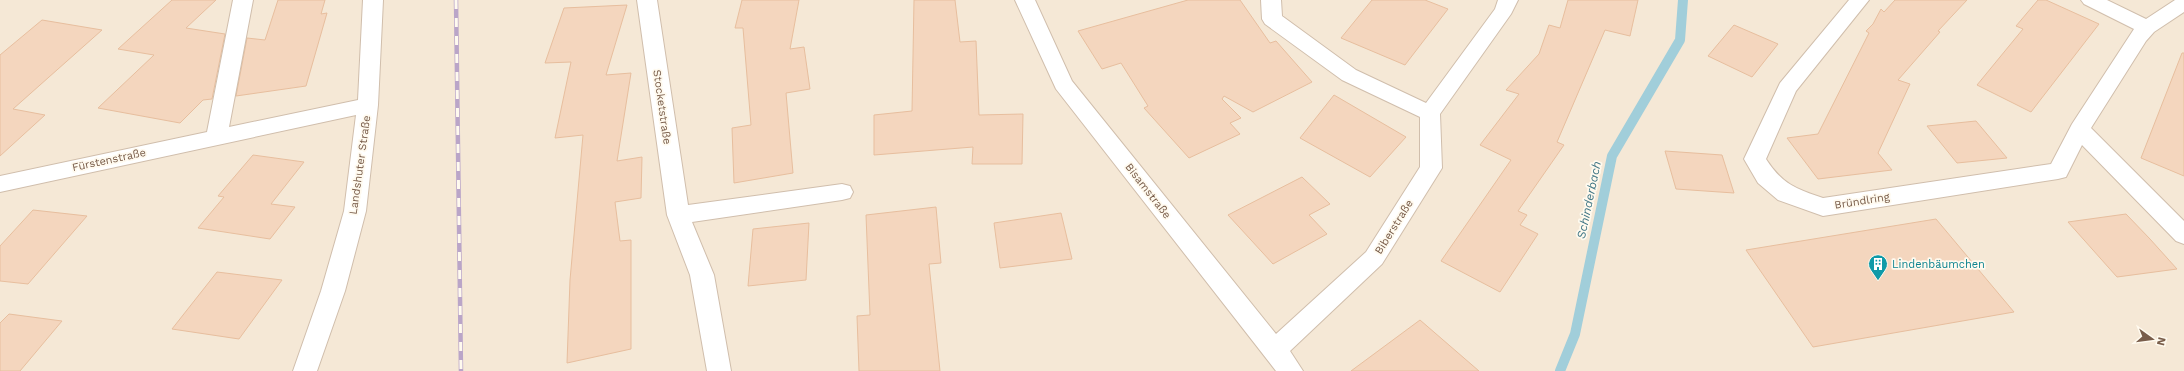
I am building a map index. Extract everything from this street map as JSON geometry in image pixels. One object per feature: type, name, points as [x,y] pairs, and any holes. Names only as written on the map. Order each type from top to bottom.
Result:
[{"type":"street","points":[[217,137],[243,0]]},
{"type":"street","name":"Landshuter Straße","points":[[305,371],[333,291],[355,211],[368,106],[373,0]]},
{"type":"street","name":"Stocketstraße","points":[[647,0],[678,215],[702,275],[719,371]]},
{"type":"street","name":"Bisamstraße","points":[[1025,0],[1063,84],[1291,371]]},
{"type":"street","points":[[1271,0],[1272,19],[1349,75],[1430,113],[1504,10],[1508,0]]},
{"type":"street","name":"Bründlring","points":[[1859,0],[1787,88],[1755,159],[1766,177],[1786,194],[1823,207],[2058,171],[2079,128],[2139,36],[2147,27],[2184,3]]},
{"type":"street","points":[[2091,0],[2147,27]]},
{"type":"street","name":"Fürstenstraße","points":[[0,184],[368,106]]},
{"type":"street","name":"Biberstraße","points":[[1275,350],[1374,258],[1431,168],[1430,113]]},
{"type":"street","points":[[2079,128],[2184,235]]},
{"type":"street","points":[[678,215],[842,192]]},
{"type":"shaded area","points":[[0,0],[2184,0],[2184,371],[0,371]]},
{"type":"building","points":[[172,0],[216,0],[186,28],[225,34],[212,99],[203,100],[180,123],[98,108],[154,55],[118,49]]},
{"type":"building","points":[[278,0],[325,0],[321,14],[327,13],[306,86],[236,96],[247,38],[265,40]]},
{"type":"building","points":[[742,0],[799,0],[790,49],[804,47],[810,89],[786,93],[793,173],[734,183],[732,128],[751,125],[743,28],[735,28]]},
{"type":"building","points":[[914,0],[955,0],[960,42],[976,41],[979,115],[1023,114],[1022,164],[972,164],[973,147],[874,155],[874,115],[912,111]]},
{"type":"building","points":[[1188,0],[1240,0],[1270,43],[1276,41],[1312,82],[1253,112],[1224,96],[1222,99],[1241,118],[1230,123],[1240,134],[1189,158],[1144,108],[1148,106],[1121,63],[1102,69],[1078,31]]},
{"type":"building","points":[[1372,0],[1425,0],[1448,9],[1405,65],[1341,38]]},
{"type":"building","points":[[1568,0],[1638,0],[1630,36],[1605,30],[1557,142],[1564,145],[1518,211],[1527,215],[1520,225],[1538,234],[1500,292],[1441,261],[1511,160],[1480,145],[1519,94],[1506,90],[1539,54],[1549,25],[1560,28]]},
{"type":"building","points":[[1895,0],[1967,0],[1938,31],[1940,32],[1898,80],[1910,84],[1878,153],[1892,170],[1818,179],[1787,138],[1818,134],[1869,33],[1866,31],[1873,24],[1881,9],[1884,12]]},
{"type":"building","points":[[2038,0],[2046,0],[2099,24],[2031,112],[1977,85],[2023,29],[2016,26]]},
{"type":"building","points":[[627,5],[606,75],[631,73],[617,161],[642,157],[641,198],[615,202],[620,241],[631,240],[631,349],[567,363],[570,280],[583,135],[555,138],[571,62],[545,63],[564,8]]},
{"type":"building","points":[[42,20],[102,30],[13,109],[45,115],[0,156],[0,55]]},
{"type":"building","points":[[1734,25],[1778,44],[1752,77],[1708,56]]},
{"type":"building","points":[[2182,53],[2184,53],[2184,176],[2141,158]]},
{"type":"building","points":[[1334,95],[1406,137],[1370,177],[1300,138]]},
{"type":"building","points":[[1976,121],[2007,158],[1957,163],[1927,126]]},
{"type":"building","points":[[1665,151],[1722,155],[1734,193],[1676,189]]},
{"type":"building","points":[[253,155],[304,162],[271,204],[295,207],[270,239],[198,228],[224,197],[218,196]]},
{"type":"building","points":[[1302,177],[1330,204],[1309,215],[1327,234],[1273,264],[1228,215]]},
{"type":"building","points":[[936,207],[941,263],[929,264],[940,371],[859,371],[857,316],[870,315],[866,215]]},
{"type":"building","points":[[33,210],[87,216],[28,284],[0,281],[0,246]]},
{"type":"building","points":[[1061,213],[1072,259],[1000,268],[994,223]]},
{"type":"building","points":[[2126,214],[2177,269],[2117,277],[2068,222]]},
{"type":"building","name":"Lindenbäumchen","points":[[1936,219],[2014,312],[1813,347],[1746,250]]},
{"type":"building","points":[[809,223],[806,280],[748,286],[753,229]]},
{"type":"building","points":[[217,272],[282,280],[239,339],[172,329]]},
{"type":"building","points":[[9,314],[62,321],[20,371],[0,371],[0,323]]},
{"type":"building","points":[[1420,320],[1479,371],[1351,371]]},
{"type":"waterway","name":"Schinderbach","points":[[1560,371],[1575,334],[1612,156],[1680,40],[1683,0]]},
{"type":"railway","points":[[456,0],[461,371]]},
{"type":"place","name":"Lindenbäumchen","points":[[1878,281]]}]
